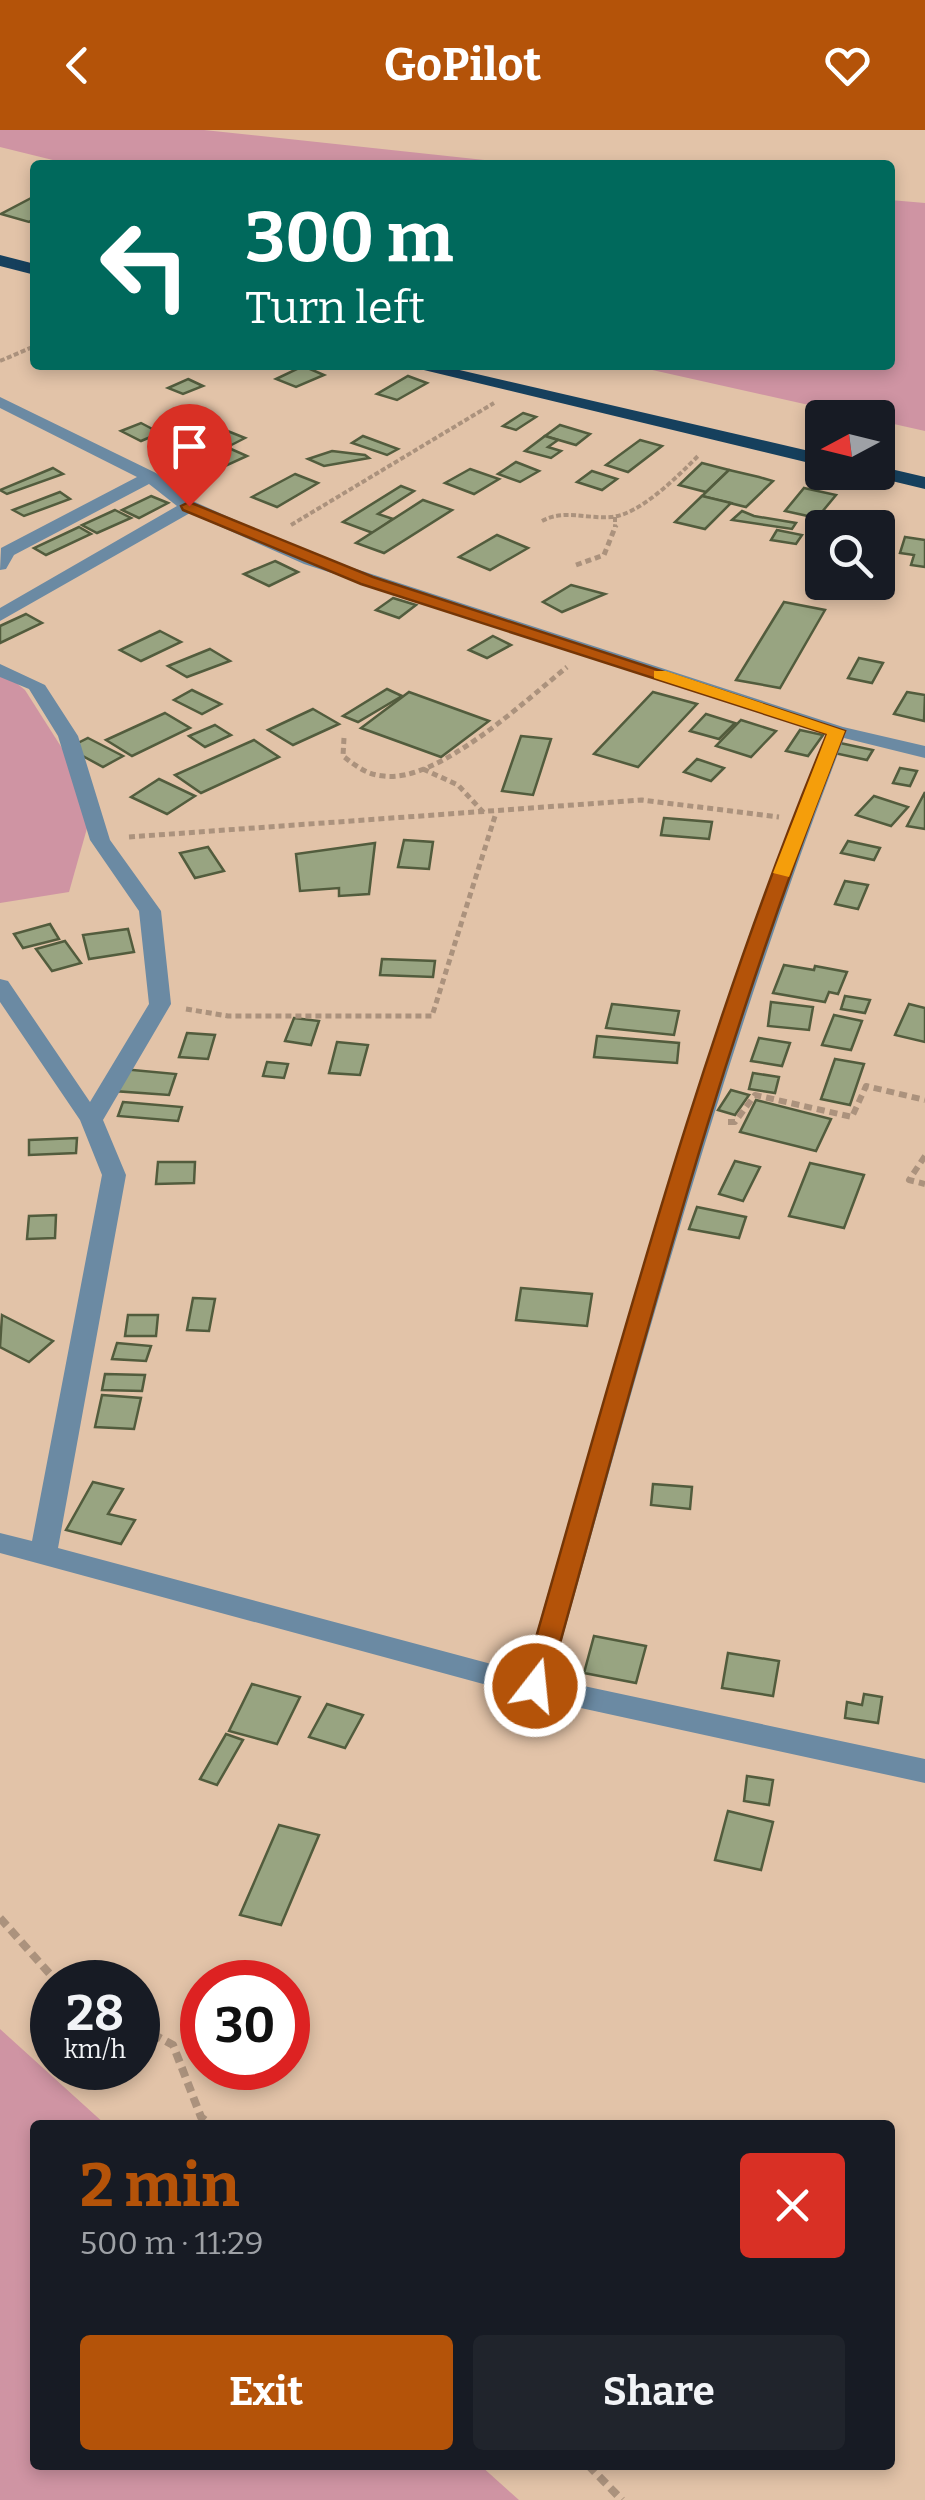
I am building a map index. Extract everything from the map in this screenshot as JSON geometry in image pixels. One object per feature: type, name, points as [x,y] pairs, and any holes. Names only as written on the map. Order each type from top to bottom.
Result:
[{"type":"highway","points":[[0,260],[30,269]]},
{"type":"highway","points":[[433,370],[805,456]]},
{"type":"highway","points":[[895,476],[925,483]]},
{"type":"street","points":[[0,402],[150,477],[189,506],[367,581],[836,731],[925,752]]},
{"type":"street","points":[[0,565],[6,552],[150,477]]},
{"type":"street","points":[[0,616],[189,506]]},
{"type":"street","points":[[0,670],[36,685],[68,736],[100,840],[150,911],[160,1004],[91,1120]]},
{"type":"street","points":[[535,1686],[696,1122],[800,819],[836,731]]},
{"type":"street","points":[[0,986],[91,1120],[114,1175],[42,1556]]},
{"type":"street","points":[[0,1543],[535,1686],[925,1771]]},
{"type":"path","points":[[0,361],[30,348]]},
{"type":"path","points":[[263,540],[515,390]]},
{"type":"path","points":[[542,521],[555,514],[614,517],[668,488],[718,436]]},
{"type":"path","points":[[576,565],[604,555],[616,525],[614,517]]},
{"type":"path","points":[[344,738],[343,756],[354,768],[376,774],[446,762],[568,666]]},
{"type":"path","points":[[422,769],[458,783],[474,796],[484,814]]},
{"type":"path","points":[[100,840],[223,827],[496,814],[642,800],[800,819]]},
{"type":"path","points":[[160,1004],[228,1016],[432,1016],[496,814]]},
{"type":"path","points":[[696,1122],[736,1122],[756,1096],[852,1117],[866,1086],[925,1100]]},
{"type":"path","points":[[925,1156],[909,1180],[925,1184]]},
{"type":"path","points":[[0,1918],[37,1960]]},
{"type":"path","points":[[160,2039],[173,2046],[205,2120]]},
{"type":"path","points":[[593,2470],[622,2500]]},
{"type":"shaded area","points":[[0,130],[204,130],[485,160],[53,160],[0,147]]},
{"type":"shaded area","points":[[895,200],[925,203],[925,431],[895,424],[895,400],[805,400],[805,404],[652,370],[895,370]]},
{"type":"shaded area","points":[[0,670],[25,690],[95,800],[69,892],[0,903]]},
{"type":"shaded area","points":[[0,2029],[30,2056],[30,2090],[67,2090],[100,2120],[30,2120],[30,2470],[486,2470],[519,2500],[0,2500]]},
{"type":"building","points":[[30,199],[29,222],[1,214]]},
{"type":"building","points":[[295,370],[324,375],[296,387],[276,379]]},
{"type":"building","points":[[408,376],[427,383],[397,400],[377,394]]},
{"type":"building","points":[[188,379],[203,386],[183,394],[168,388]]},
{"type":"building","points":[[523,413],[536,417],[516,430],[503,426]]},
{"type":"building","points":[[141,423],[160,433],[141,441],[121,431]]},
{"type":"building","points":[[560,425],[590,434],[576,445],[545,436]]},
{"type":"building","points":[[225,430],[245,438],[212,455],[192,447]]},
{"type":"building","points":[[363,436],[398,449],[387,455],[352,443]]},
{"type":"building","points":[[545,436],[558,440],[548,447],[561,451],[551,458],[525,451]]},
{"type":"building","points":[[640,440],[662,446],[628,472],[606,465]]},
{"type":"building","points":[[231,449],[247,456],[210,473],[194,467]]},
{"type":"building","points":[[332,451],[369,458],[324,466],[308,459]]},
{"type":"building","points":[[516,462],[539,471],[520,482],[498,474]]},
{"type":"building","points":[[702,463],[729,470],[706,492],[679,485]]},
{"type":"building","points":[[53,468],[63,474],[7,494],[0,490]]},
{"type":"building","points":[[470,469],[499,479],[474,494],[445,483]]},
{"type":"building","points":[[729,470],[773,481],[746,507],[702,496]]},
{"type":"building","points":[[592,471],[617,479],[602,490],[577,482]]},
{"type":"building","points":[[295,474],[318,483],[277,507],[252,497]]},
{"type":"building","points":[[401,486],[414,491],[378,514],[393,519],[373,533],[343,522]]},
{"type":"building","points":[[804,488],[836,495],[824,510],[805,510],[805,515],[785,511]]},
{"type":"building","points":[[60,492],[70,499],[24,516],[13,510]]},
{"type":"building","points":[[151,496],[168,503],[139,518],[122,510]]},
{"type":"building","points":[[702,496],[731,503],[705,529],[675,522]]},
{"type":"building","points":[[423,500],[452,510],[384,553],[356,543]]},
{"type":"building","points":[[115,510],[131,518],[97,533],[82,525]]},
{"type":"building","points":[[742,511],[796,523],[792,529],[732,520]]},
{"type":"building","points":[[79,527],[91,534],[46,555],[34,548]]},
{"type":"building","points":[[777,530],[802,535],[796,544],[771,540]]},
{"type":"building","points":[[497,535],[528,548],[490,570],[459,557]]},
{"type":"building","points":[[905,537],[925,540],[925,567],[911,565],[914,555],[900,553]]},
{"type":"building","points":[[275,561],[298,572],[269,586],[244,574]]},
{"type":"building","points":[[571,585],[605,594],[562,612],[543,602]]},
{"type":"building","points":[[393,598],[416,605],[399,618],[376,610]]},
{"type":"building","points":[[784,602],[825,610],[780,688],[736,680]]},
{"type":"building","points":[[26,614],[42,623],[0,643],[0,626]]},
{"type":"building","points":[[160,631],[181,642],[141,661],[120,650]]},
{"type":"building","points":[[493,636],[511,645],[487,658],[469,650]]},
{"type":"building","points":[[210,649],[230,661],[187,677],[168,666]]},
{"type":"building","points":[[859,658],[883,663],[872,683],[848,678]]},
{"type":"building","points":[[387,689],[402,696],[358,722],[343,716]]},
{"type":"building","points":[[192,690],[221,704],[202,714],[174,700]]},
{"type":"building","points":[[409,692],[489,721],[441,757],[361,728]]},
{"type":"building","points":[[653,692],[697,704],[638,767],[594,754]]},
{"type":"building","points":[[907,692],[925,695],[924,721],[894,714]]},
{"type":"building","points":[[313,709],[339,724],[293,745],[268,730]]},
{"type":"building","points":[[165,713],[190,728],[132,756],[106,740]]},
{"type":"building","points":[[706,714],[735,723],[719,739],[690,731]]},
{"type":"building","points":[[741,720],[776,731],[751,757],[716,746]]},
{"type":"building","points":[[215,725],[231,735],[205,747],[189,736]]},
{"type":"building","points":[[800,730],[823,735],[808,756],[786,751]]},
{"type":"building","points":[[521,736],[551,739],[533,795],[502,791]]},
{"type":"building","points":[[88,738],[123,756],[103,767],[68,748]]},
{"type":"building","points":[[254,740],[279,757],[201,793],[175,775]]},
{"type":"building","points":[[840,743],[873,750],[867,760],[834,753]]},
{"type":"building","points":[[697,759],[724,768],[711,781],[684,772]]},
{"type":"building","points":[[900,768],[917,771],[910,786],[893,783]]},
{"type":"building","points":[[159,779],[195,796],[167,814],[131,797]]},
{"type":"building","points":[[925,792],[925,829],[907,826]]},
{"type":"building","points":[[874,796],[908,807],[891,826],[856,815]]},
{"type":"building","points":[[664,818],[712,822],[709,839],[661,835]]},
{"type":"building","points":[[404,840],[433,842],[429,869],[398,867]]},
{"type":"building","points":[[848,841],[880,848],[874,860],[841,853]]},
{"type":"building","points":[[375,843],[369,894],[339,896],[339,888],[300,891],[296,854]]},
{"type":"building","points":[[208,847],[224,871],[195,878],[180,853]]},
{"type":"building","points":[[845,881],[868,885],[858,909],[835,904]]},
{"type":"building","points":[[50,924],[59,939],[23,948],[14,934]]},
{"type":"building","points":[[128,929],[134,952],[89,959],[83,935]]},
{"type":"building","points":[[65,941],[81,963],[52,971],[36,949]]},
{"type":"building","points":[[382,959],[435,961],[433,977],[380,975]]},
{"type":"building","points":[[784,965],[847,972],[838,994],[829,992],[825,1002],[773,993]]},
{"type":"building","points":[[845,996],[870,1000],[865,1013],[841,1009]]},
{"type":"building","points":[[771,1002],[813,1007],[809,1030],[768,1026]]},
{"type":"building","points":[[612,1004],[679,1011],[674,1035],[606,1028]]},
{"type":"building","points":[[909,1004],[925,1008],[925,1042],[895,1035]]},
{"type":"building","points":[[834,1015],[862,1021],[851,1050],[822,1045]]},
{"type":"building","points":[[294,1018],[319,1021],[311,1045],[285,1041]]},
{"type":"building","points":[[187,1033],[215,1035],[208,1059],[179,1057]]},
{"type":"building","points":[[597,1036],[679,1043],[677,1063],[594,1057]]},
{"type":"building","points":[[759,1038],[790,1043],[782,1066],[751,1061]]},
{"type":"building","points":[[337,1042],[368,1045],[360,1075],[329,1073]]},
{"type":"building","points":[[835,1059],[864,1064],[850,1105],[821,1099]]},
{"type":"building","points":[[267,1062],[288,1064],[284,1078],[263,1076]]},
{"type":"building","points":[[122,1069],[176,1074],[169,1095],[114,1091]]},
{"type":"building","points":[[753,1073],[779,1077],[775,1093],[749,1089]]},
{"type":"building","points":[[731,1090],[749,1095],[735,1115],[718,1110]]},
{"type":"building","points":[[756,1100],[831,1119],[816,1151],[740,1132]]},
{"type":"building","points":[[123,1102],[182,1107],[178,1121],[118,1116]]},
{"type":"building","points":[[77,1138],[76,1153],[29,1155],[29,1140]]},
{"type":"building","points":[[735,1161],[760,1167],[743,1201],[719,1194]]},
{"type":"building","points":[[158,1162],[195,1162],[194,1183],[156,1184]]},
{"type":"building","points":[[810,1163],[864,1175],[844,1228],[789,1216]]},
{"type":"building","points":[[697,1207],[746,1217],[739,1238],[689,1229]]},
{"type":"building","points":[[56,1215],[55,1238],[27,1239],[29,1216]]},
{"type":"building","points":[[521,1288],[592,1294],[587,1326],[516,1320]]},
{"type":"building","points":[[193,1298],[215,1299],[209,1331],[187,1330]]},
{"type":"building","points":[[2,1315],[53,1341],[29,1362],[0,1347]]},
{"type":"building","points":[[128,1315],[158,1315],[156,1336],[125,1336]]},
{"type":"building","points":[[117,1343],[151,1346],[146,1361],[112,1359]]},
{"type":"building","points":[[105,1374],[145,1375],[142,1391],[102,1390]]},
{"type":"building","points":[[102,1395],[141,1398],[134,1429],[95,1427]]},
{"type":"building","points":[[93,1482],[123,1489],[108,1514],[135,1520],[121,1544],[66,1530]]},
{"type":"building","points":[[653,1484],[692,1487],[690,1509],[651,1505]]},
{"type":"building","points":[[594,1636],[646,1646],[636,1683],[584,1673]]},
{"type":"building","points":[[728,1653],[779,1661],[773,1696],[722,1688]]},
{"type":"building","points":[[252,1684],[300,1697],[277,1744],[229,1731]]},
{"type":"building","points":[[864,1694],[882,1697],[878,1723],[845,1718],[847,1702],[862,1705]]},
{"type":"building","points":[[327,1704],[363,1715],[345,1748],[309,1737]]},
{"type":"building","points":[[226,1734],[243,1740],[217,1785],[200,1779]]},
{"type":"building","points":[[747,1776],[773,1780],[769,1805],[744,1801]]},
{"type":"building","points":[[728,1811],[773,1822],[761,1870],[715,1860]]},
{"type":"building","points":[[279,1825],[319,1835],[281,1925],[240,1915]]},
{"type":"slow traffic","points":[[660,675],[836,731],[782,873]]},
{"type":"route","points":[[189,506],[367,581],[836,731],[800,819],[696,1122],[535,1686]]}]
